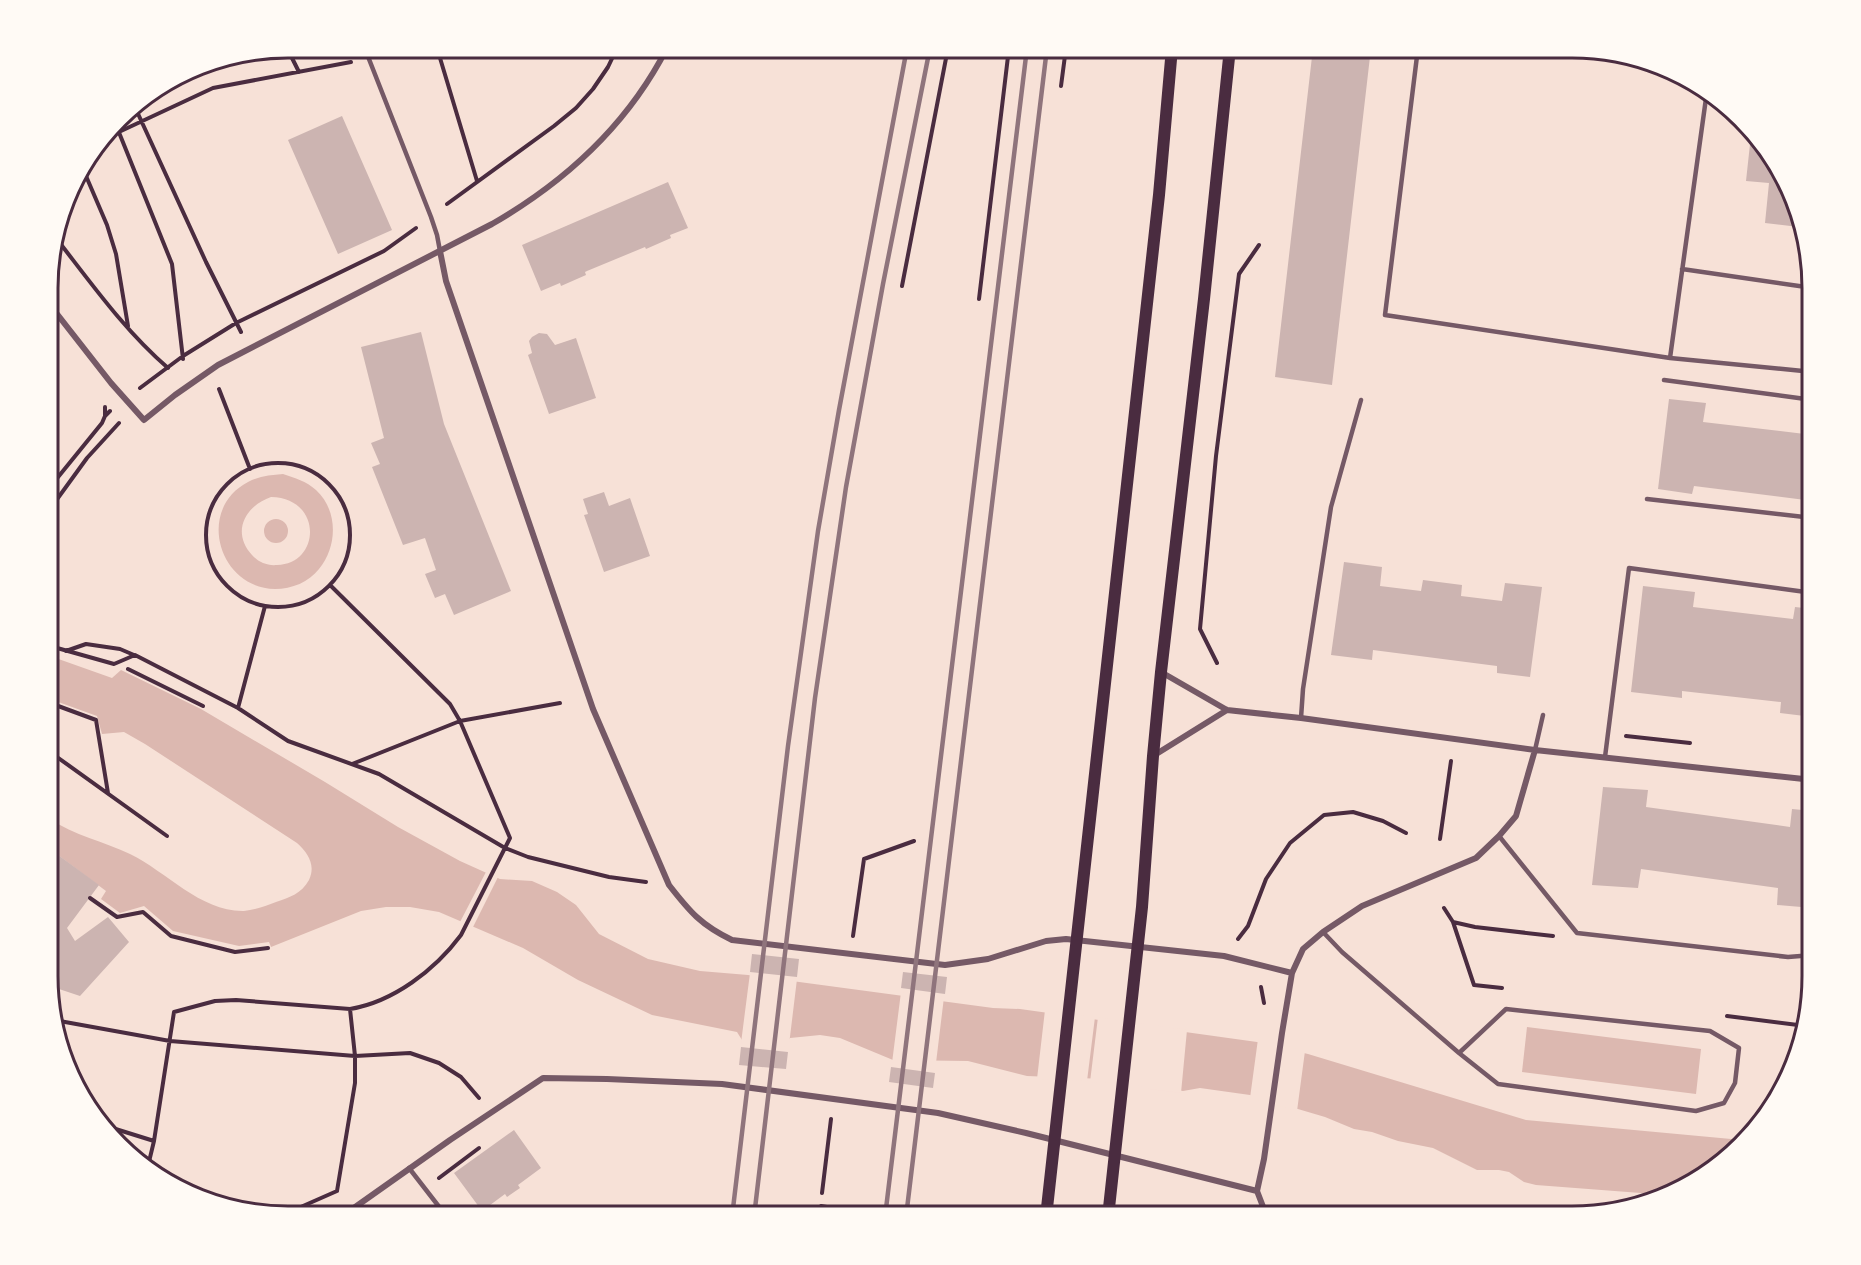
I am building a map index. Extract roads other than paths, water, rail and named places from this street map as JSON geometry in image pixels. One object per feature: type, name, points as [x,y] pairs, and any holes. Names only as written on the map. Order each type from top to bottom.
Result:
[{"type":"main road","points":[[1047,1206],[1159,195],[1171,58]]},
{"type":"main road","points":[[1109,1206],[1142,907],[1161,672],[1229,58]]},
{"type":"street","points":[[58,315],[111,383],[144,420],[218,365],[509,214],[553,185],[581,160],[629,108],[661,58]]},
{"type":"street","points":[[440,251],[450,292],[593,709],[669,885],[689,910],[711,929],[732,940],[945,964],[988,959],[1046,940],[1066,939],[1224,956],[1292,973]]},
{"type":"street","points":[[1161,672],[1227,710],[1535,750],[1802,779]]},
{"type":"street","points":[[1153,756],[1227,710]]},
{"type":"street","points":[[1263,1206],[1257,1191],[1269,1129],[1292,973],[1303,949],[1323,932],[1362,906],[1476,858],[1516,816],[1535,750]]},
{"type":"street","points":[[355,1206],[543,1078],[722,1084],[961,1118],[1257,1191]]},
{"type":"lane","points":[[369,58],[431,217],[440,251]]},
{"type":"lane","points":[[1417,58],[1384,315],[1670,358],[1802,371]]},
{"type":"lane","points":[[1670,358],[1706,101]]},
{"type":"lane","points":[[1682,269],[1802,287]]},
{"type":"lane","points":[[1664,380],[1802,399]]},
{"type":"lane","points":[[1301,718],[1303,689],[1331,507],[1361,400]]},
{"type":"lane","points":[[1647,499],[1802,518]]},
{"type":"lane","points":[[1605,757],[1629,568],[1802,592]]},
{"type":"lane","points":[[1535,750],[1543,715]]},
{"type":"lane","points":[[1499,836],[1577,933],[1788,957],[1802,956]]},
{"type":"lane","points":[[1323,932],[1342,952],[1459,1053],[1498,1084],[1696,1111],[1724,1103],[1735,1083],[1739,1048],[1710,1031],[1506,1009],[1459,1053]]},
{"type":"lane","points":[[410,1168],[439,1206]]},
{"type":"railway","points":[[733,1206],[788,746],[818,531],[905,58]]},
{"type":"railway","points":[[755,1206],[815,698],[846,487],[928,58]]},
{"type":"railway","points":[[886,1206],[1026,58]]},
{"type":"railway","points":[[907,1206],[1046,58]]}]
